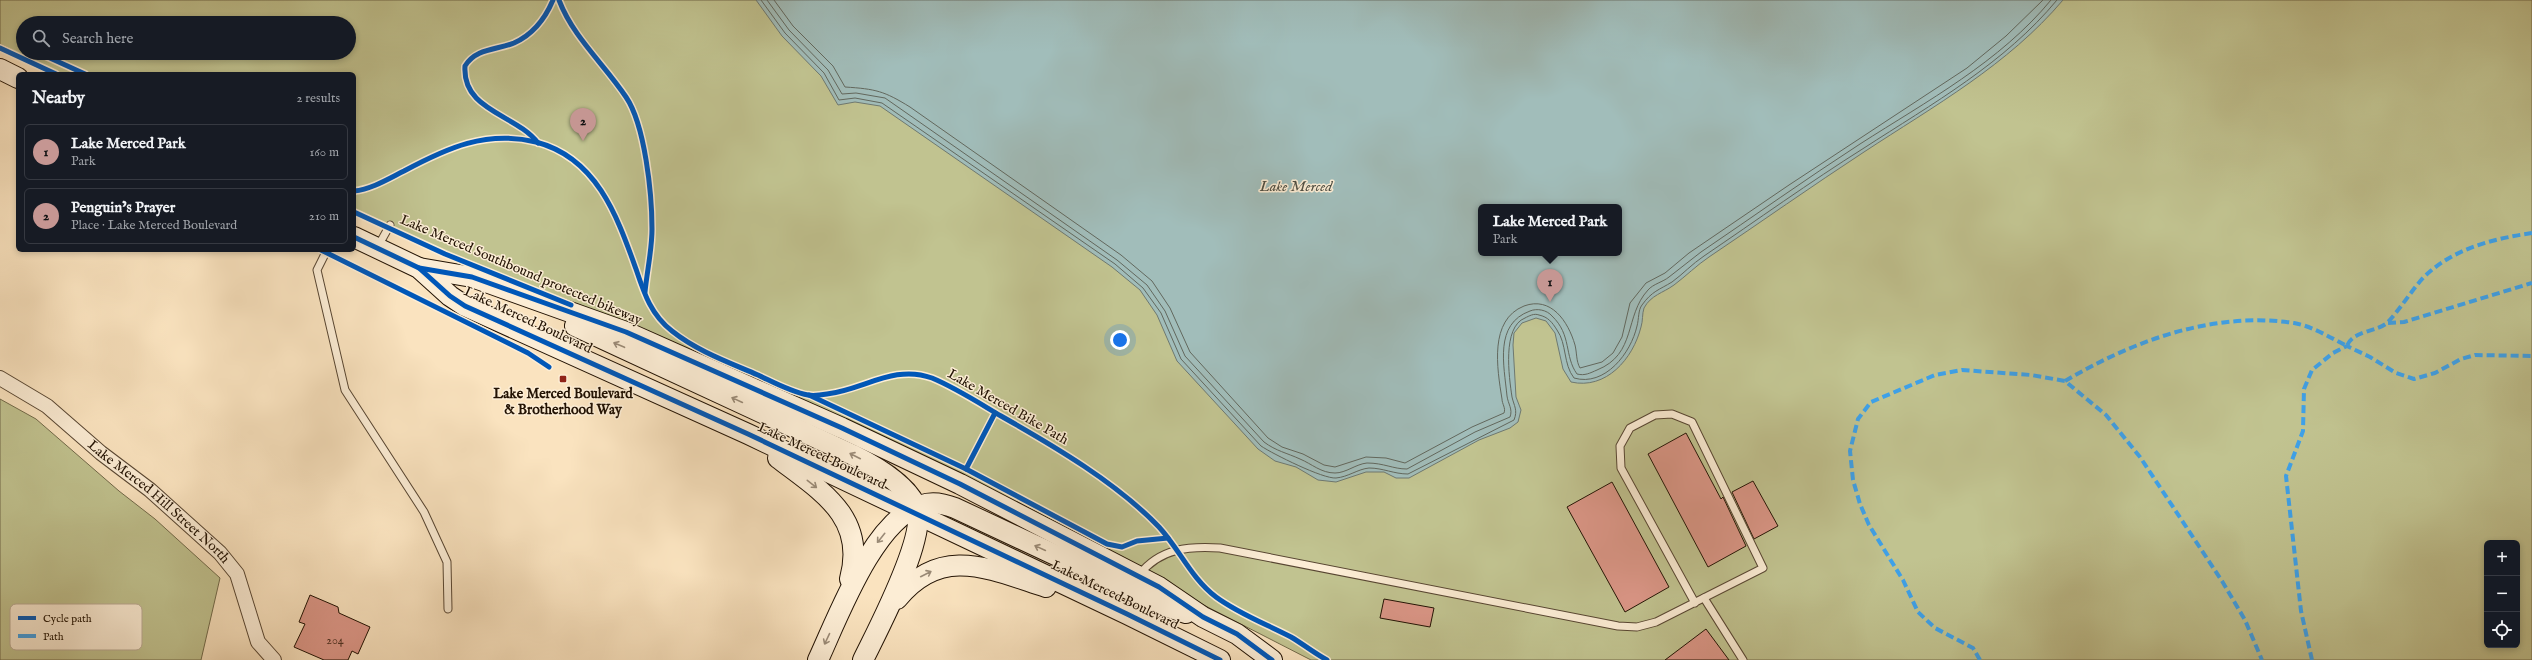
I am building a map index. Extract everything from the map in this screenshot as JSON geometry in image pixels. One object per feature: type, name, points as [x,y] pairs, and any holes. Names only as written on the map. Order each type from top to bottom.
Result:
[{"type":"main road","points":[[0,69],[16,77]]},
{"type":"main road","name":"Lake Merced Boulevard","points":[[356,238],[419,268],[472,277],[626,332],[688,358],[960,484],[1172,595],[1203,617],[1237,634],[1272,660]]},
{"type":"main road","name":"Lake Merced Boulevard","points":[[419,268],[450,296],[465,306],[915,511],[1220,660]]},
{"type":"main road","points":[[472,277],[853,454],[898,485],[915,511],[917,532],[908,562],[863,660]]},
{"type":"main road","points":[[748,434],[832,500],[847,522],[852,534],[854,563],[847,592],[837,618]]},
{"type":"main road","points":[[818,660],[837,618],[871,552],[881,538],[915,511],[933,504],[955,508],[1160,604],[1203,617]]},
{"type":"main road","points":[[875,635],[898,598],[918,578],[940,568],[962,564],[984,567],[1127,614]]},
{"type":"street","name":"Lake Merced Hill Street North","points":[[0,378],[47,406],[101,453],[150,490],[220,553],[237,574],[258,642],[274,660]]},
{"type":"lane","points":[[377,248],[390,225]]},
{"type":"lane","points":[[326,252],[317,270],[345,390],[424,512],[447,562],[448,609]]},
{"type":"lane","points":[[1138,577],[1153,560],[1163,554],[1189,547],[1226,549],[1628,627],[1646,626],[1695,603],[1763,568],[1692,422],[1672,414],[1655,415],[1630,428],[1620,446],[1621,468],[1695,603]]},
{"type":"lane","points":[[1704,598],[1743,660]]},
{"type":"green space","points":[[0,0],[2532,0],[2532,660],[1311,660],[1192,599],[671,343],[465,260],[356,211],[356,72],[58,72],[33,60],[356,60],[356,16],[16,16],[16,52],[0,44]]},
{"type":"green space","points":[[0,399],[36,419],[119,491],[155,519],[220,578],[201,660],[0,660]]},
{"type":"water","name":"Lake Merced","points":[[756,0],[2063,0],[2019,45],[1994,65],[1943,101],[1864,152],[1700,263],[1674,285],[1650,300],[1644,308],[1641,327],[1632,350],[1625,361],[1606,377],[1596,381],[1584,383],[1571,382],[1563,369],[1555,333],[1546,321],[1536,318],[1522,323],[1514,333],[1513,345],[1516,397],[1521,410],[1518,422],[1510,428],[1479,440],[1409,478],[1396,478],[1384,472],[1366,472],[1336,482],[1318,480],[1296,467],[1275,461],[1258,449],[1177,361],[1157,315],[1140,290],[1112,267],[880,106],[855,102],[838,105],[821,76],[782,36]]},
{"type":"building","points":[[1686,433],[1721,499],[1723,497],[1746,546],[1708,567],[1648,454]]},
{"type":"building","points":[[1753,481],[1778,526],[1754,539],[1732,492]]},
{"type":"building","points":[[1612,482],[1669,587],[1625,612],[1567,507]]},
{"type":"building","points":[[310,595],[338,607],[339,613],[370,627],[358,654],[352,651],[348,660],[324,660],[294,647],[305,624],[299,622]]},
{"type":"building","points":[[1384,599],[1434,608],[1430,627],[1380,618]]},
{"type":"building","points":[[1706,629],[1729,660],[1665,660]]},
{"type":"marked path","points":[[2065,381],[2118,353],[2146,342],[2175,332],[2234,321],[2264,320],[2294,323],[2314,329],[2347,346],[2350,341],[2360,334],[2378,328],[2388,322],[2422,279],[2446,260],[2487,242],[2532,233]]},
{"type":"marked path","points":[[2388,323],[2404,322],[2532,283]]},
{"type":"marked path","points":[[2312,660],[2301,611],[2286,476],[2303,431],[2304,389],[2312,370],[2333,353],[2347,346],[2370,357],[2396,373],[2414,379],[2435,373],[2461,359],[2475,355],[2532,356]]},
{"type":"marked path","points":[[1980,660],[1973,648],[1935,628],[1918,612],[1903,580],[1869,525],[1860,504],[1853,480],[1850,451],[1858,419],[1871,402],[1935,375],[1962,370],[2031,375],[2065,381],[2106,415],[2140,457],[2222,581],[2245,620],[2262,660]]},
{"type":"cycle path","points":[[538,143],[528,133],[492,110],[472,93],[466,81],[465,66],[475,56],[487,50],[514,43],[527,35],[542,20],[553,0]]},
{"type":"cycle path","points":[[559,0],[572,26],[626,97],[633,109],[638,125],[643,142],[649,179],[652,214],[651,245],[645,292]]},
{"type":"cycle path","points":[[0,48],[16,55]]},
{"type":"cycle path","points":[[26,60],[52,72]]},
{"type":"cycle path","points":[[54,60],[81,72]]},
{"type":"cycle path","name":"Lake Merced Bike Path","points":[[356,191],[380,183],[436,155],[467,143],[500,138],[518,139],[536,142],[557,150],[575,161],[589,175],[602,192],[621,229],[642,287],[653,311],[665,325],[682,338],[724,361],[802,394],[820,395],[840,392],[879,379],[905,374],[932,378],[950,386],[1042,440],[1105,480],[1159,527],[1193,573],[1216,597],[1243,614],[1291,637],[1327,660]]},
{"type":"cycle path","name":"Lake Merced Southbound protected bikeway","points":[[356,213],[445,254],[571,305]]},
{"type":"cycle path","points":[[356,238],[419,268],[450,296],[465,306],[748,434],[1127,614],[1220,660]]},
{"type":"cycle path","points":[[325,252],[528,353],[549,367]]},
{"type":"cycle path","name":"Lake Merced Southbound protected bikeway","points":[[419,268],[472,277],[626,332],[842,428],[960,484],[1159,587],[1203,617],[1237,634],[1272,660]]},
{"type":"cycle path","points":[[809,395],[966,469],[1107,544],[1122,547],[1137,541],[1168,538]]},
{"type":"cycle path","name":"Lake Merced Bike Path","points":[[966,469],[995,413]]},
{"type":"place","name":"Penguin’s Prayer","points":[[583,141]]},
{"type":"place","name":"Lake Merced Park","points":[[1550,302]]},
{"type":"place","name":"Lake Merced Boulevard & Brotherhood Way","points":[[563,379]]}]
